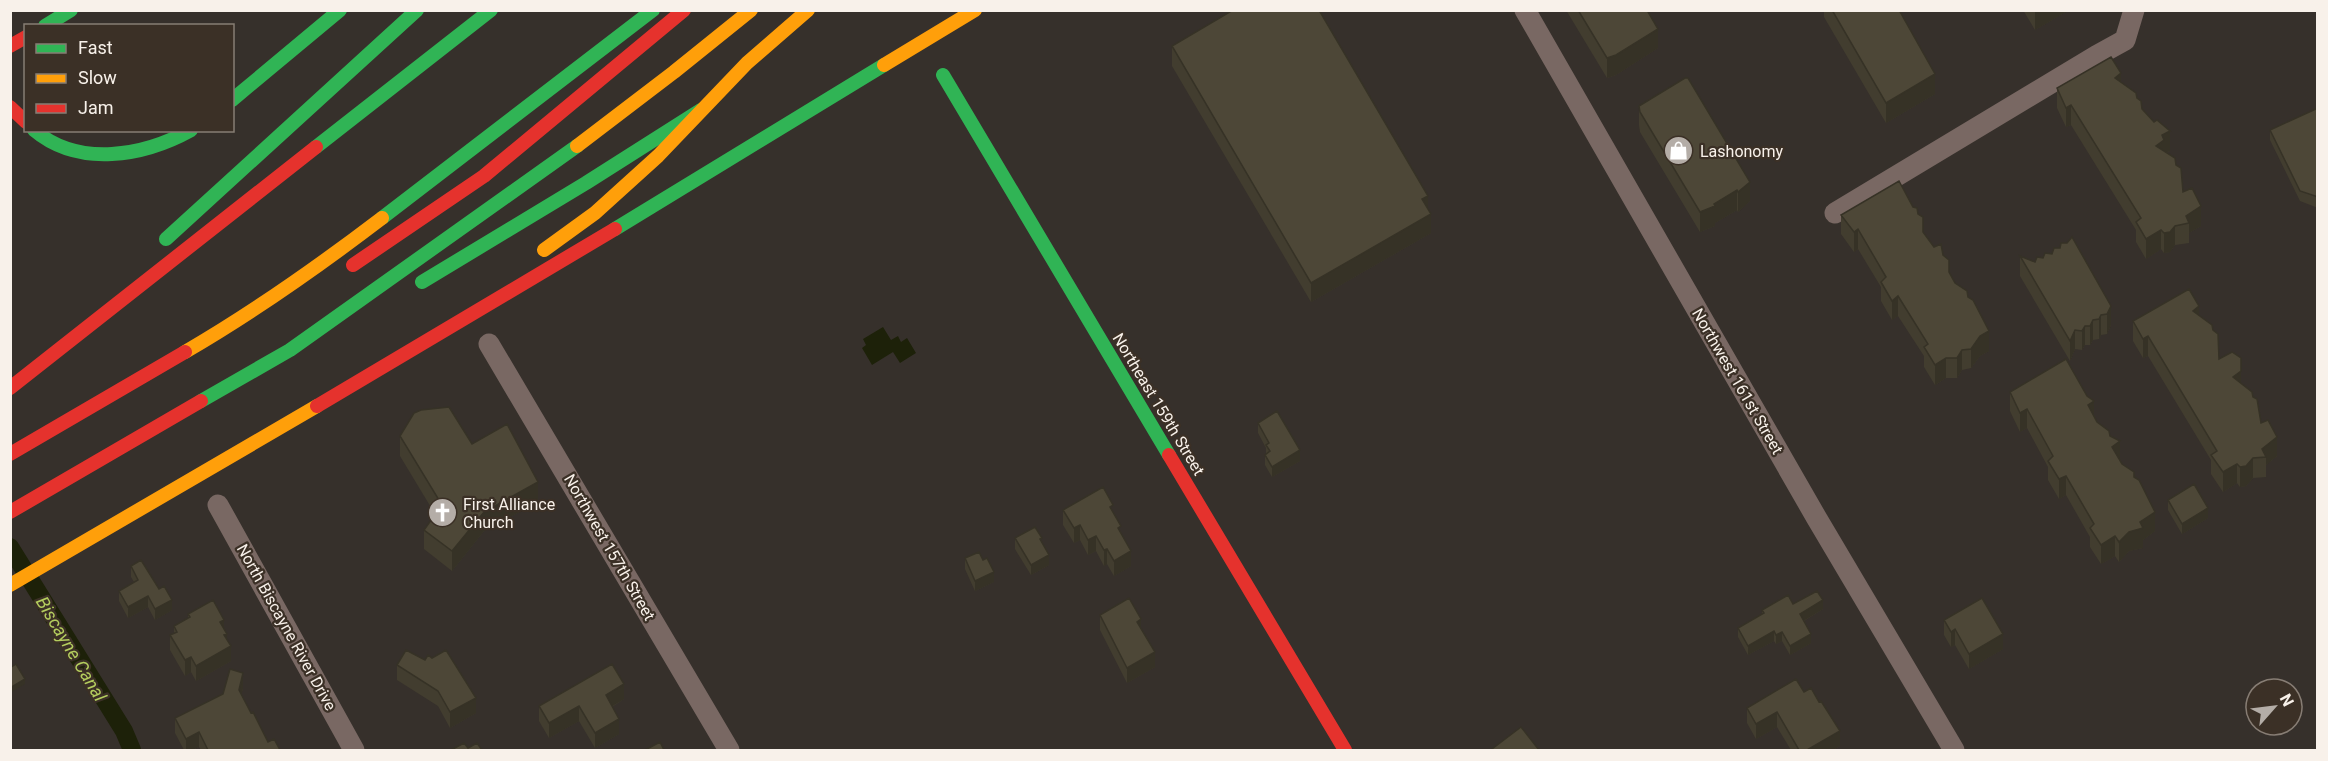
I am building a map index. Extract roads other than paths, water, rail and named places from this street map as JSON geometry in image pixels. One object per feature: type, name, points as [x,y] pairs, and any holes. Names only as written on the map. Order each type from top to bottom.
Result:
[{"type":"main road","points":[[48,24],[70,10]]},
{"type":"main road","points":[[234,98],[340,10]]},
{"type":"main road","points":[[156,248],[417,10]]},
{"type":"main road","points":[[10,388],[491,10]]},
{"type":"main road","points":[[225,329],[323,263],[653,10]]},
{"type":"main road","points":[[342,271],[363,260],[484,176],[684,10]]},
{"type":"main road","points":[[10,522],[34,503],[290,350],[408,269],[543,171],[674,72],[751,10]]},
{"type":"main road","points":[[533,258],[595,213],[658,156],[747,63],[808,10]]},
{"type":"main road","points":[[10,585],[512,292],[975,10]]},
{"type":"main road","points":[[10,46],[24,38]]},
{"type":"main road","name":"Northeast 159th Street","points":[[944,75],[1345,750]]},
{"type":"main road","points":[[10,107],[24,121]]},
{"type":"main road","points":[[413,288],[701,110]]},
{"type":"main road","points":[[36,132],[44,139],[87,155],[129,155],[168,144],[188,132]]},
{"type":"main road","points":[[408,269],[543,153]]},
{"type":"main road","points":[[123,298],[143,268]]},
{"type":"main road","points":[[10,454],[225,329],[321,281]]},
{"type":"main road","points":[[188,480],[212,455],[376,359],[475,296]]},
{"type":"main road","points":[[10,512],[34,503],[336,335]]},
{"type":"street","name":"Northwest 161st Street","points":[[1525,10],[1805,497],[1954,750]]},
{"type":"street","points":[[1835,213],[2125,40],[2134,10]]},
{"type":"street","name":"Northwest 157th Street","points":[[489,344],[729,750]]},
{"type":"street","name":"North Biscayne River Drive","points":[[218,505],[354,750]]},
{"type":"waterway","name":"Biscayne Canal","points":[[10,547],[124,731],[132,750]]},
{"type":"place","name":"Lashonomy","points":[[1679,151]]},
{"type":"place","name":"First Alliance Church","points":[[442,513]]}]
